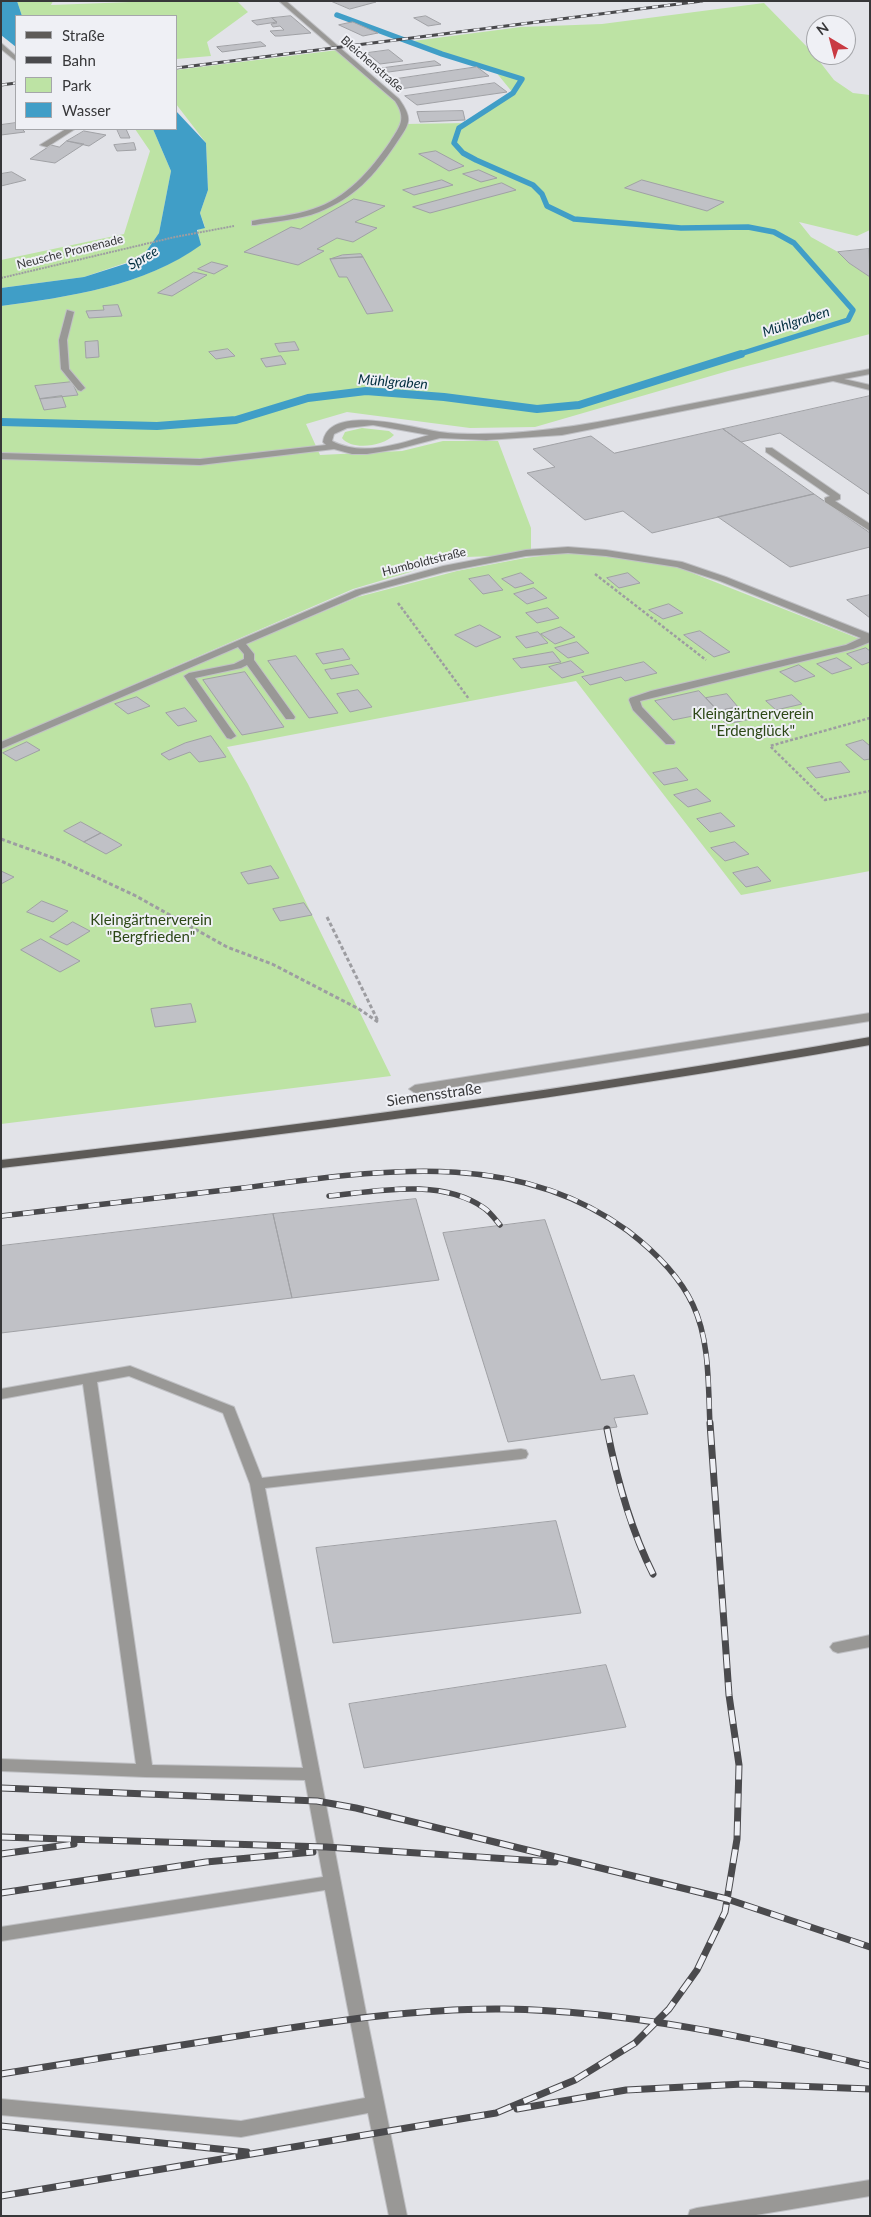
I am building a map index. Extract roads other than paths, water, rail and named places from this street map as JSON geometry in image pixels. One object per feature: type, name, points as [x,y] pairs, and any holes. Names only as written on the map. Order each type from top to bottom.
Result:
[{"type":"main road","name":"Siemensstraße","points":[[1,1164],[407,1116],[755,1062],[870,1041]]},
{"type":"street","name":"Bleichenstraße","points":[[255,223],[315,211],[336,201],[374,171],[405,124],[405,112],[397,100],[282,1]]},
{"type":"street","points":[[1,45],[15,58]]},
{"type":"street","points":[[44,145],[69,130]]},
{"type":"street","points":[[70,312],[63,340],[65,369],[81,388]]},
{"type":"street","points":[[333,446],[327,442],[330,432],[349,425],[382,424],[440,435],[519,435],[562,432],[870,371]]},
{"type":"street","points":[[831,378],[870,388]]},
{"type":"street","points":[[1,456],[200,462],[333,446],[356,451],[372,450],[440,435]]},
{"type":"street","points":[[769,450],[838,497],[828,500],[870,528]]},
{"type":"street","name":"Humboldtstraße","points":[[1,746],[358,592],[443,569],[526,553],[568,550],[606,553],[679,564],[723,579],[870,638]]},
{"type":"street","points":[[670,742],[637,708],[634,700],[651,694],[850,647],[870,638]]},
{"type":"street","points":[[240,643],[249,654],[249,660],[290,717]]},
{"type":"street","points":[[231,736],[189,676],[237,666],[249,660]]},
{"type":"street","points":[[416,1089],[870,1017]]},
{"type":"street","points":[[1,1394],[130,1371],[228,1410],[257,1484],[332,1882],[398,2216]]},
{"type":"street","points":[[89,1378],[145,1771]]},
{"type":"street","points":[[257,1484],[521,1454]]},
{"type":"street","points":[[838,1647],[870,1641]]},
{"type":"street","points":[[1,1765],[145,1771],[312,1774]]},
{"type":"street","points":[[1,1934],[332,1882]]},
{"type":"street","points":[[1,2107],[241,2129],[375,2104]]},
{"type":"street","points":[[697,2216],[870,2188]]},
{"type":"water","points":[[1,1],[17,1],[22,15],[15,15],[15,46],[1,35]]},
{"type":"water","name":"Spree","points":[[178,113],[206,143],[208,190],[200,213],[205,228],[197,230],[201,245],[156,271],[105,288],[1,306],[1,288],[84,277],[128,263],[145,253],[159,233],[171,171],[153,130],[178,130]]},
{"type":"waterway","name":"Mühlgraben","points":[[337,15],[442,54],[522,79],[513,93],[459,128],[454,143],[463,153],[476,160],[533,185],[542,194],[547,206],[574,219],[681,228],[748,227],[774,232],[794,243],[853,310],[848,320],[737,355]]},
{"type":"waterway","name":"Mühlgraben","points":[[1,422],[157,426],[236,420],[308,398],[366,391],[444,397],[537,409],[579,405],[741,354]]},
{"type":"railway","points":[[178,68],[702,1]]},
{"type":"railway","points":[[1,85],[15,83]]},
{"type":"railway","points":[[1,1216],[386,1172],[437,1171],[486,1175],[535,1185],[582,1204],[628,1231],[656,1255],[681,1284],[693,1305],[703,1333],[707,1364],[710,1425]]},
{"type":"railway","points":[[329,1196],[409,1189],[449,1193],[467,1199],[484,1208],[500,1225]]},
{"type":"railway","points":[[710,1423],[729,1695],[739,1765],[737,1839],[727,1899]]},
{"type":"railway","points":[[607,1429],[625,1503],[653,1574]]},
{"type":"railway","points":[[1,1788],[317,1801],[356,1808],[727,1899]]},
{"type":"railway","points":[[1,1837],[326,1847],[555,1862]]},
{"type":"railway","points":[[1,1854],[74,1844]]},
{"type":"railway","points":[[1,1893],[206,1862],[313,1852]]},
{"type":"railway","points":[[656,2022],[669,2009],[697,1970],[725,1912],[727,1899]]},
{"type":"railway","points":[[727,1899],[870,1947]]},
{"type":"railway","points":[[1,2074],[334,2022],[436,2011],[470,2009],[550,2011],[656,2022]]},
{"type":"railway","points":[[1,2196],[496,2113],[575,2080],[635,2043],[656,2022]]},
{"type":"railway","points":[[656,2022],[780,2045],[870,2066]]},
{"type":"railway","points":[[517,2109],[626,2090],[743,2084],[870,2089]]},
{"type":"railway","points":[[1,2126],[247,2152]]},
{"type":"park label","name":"Kleingärtnerverein \"Erdenglück\"","points":[[753,722]]},
{"type":"park label","name":"Kleingärtnerverein \"Bergfrieden\"","points":[[151,928]]}]
